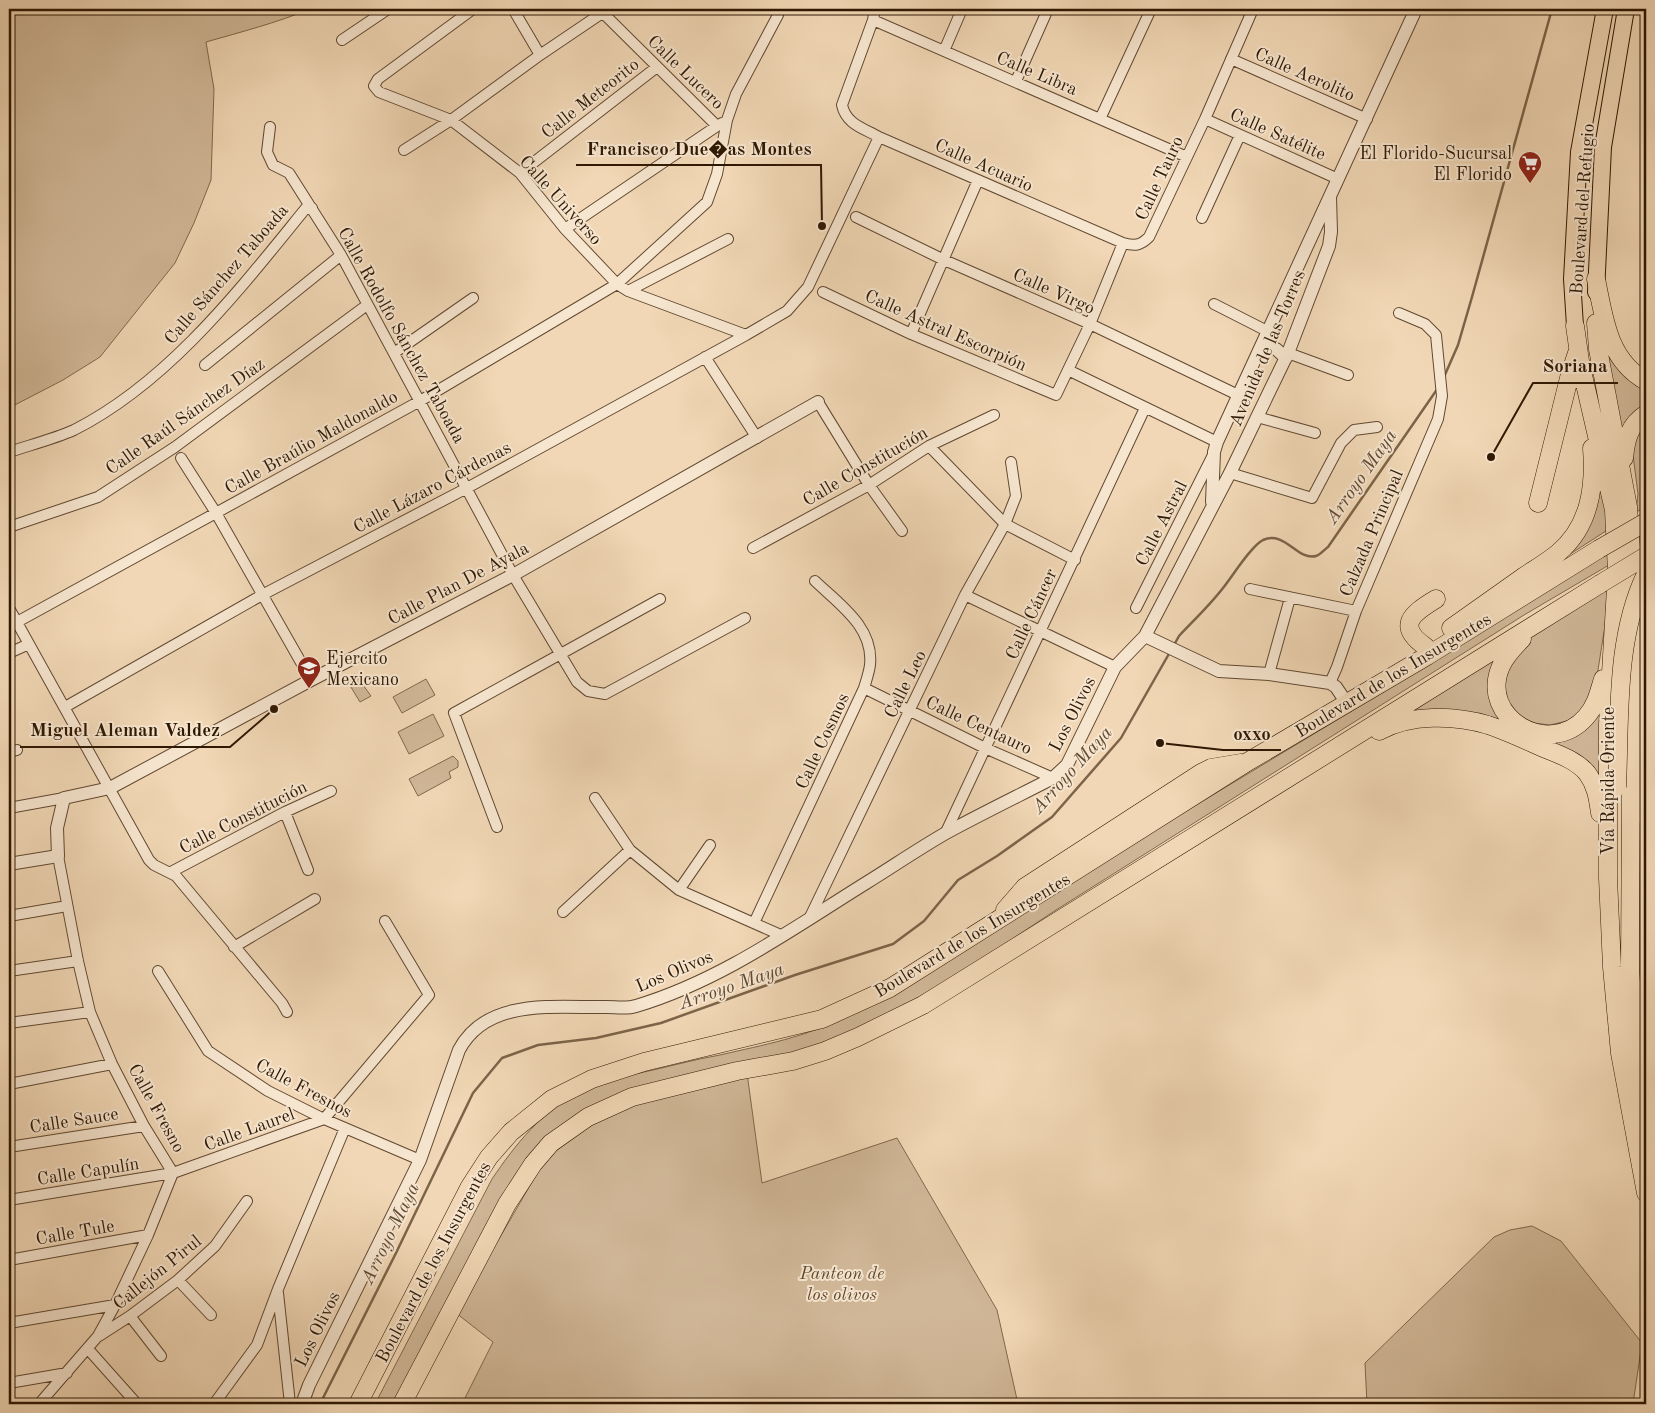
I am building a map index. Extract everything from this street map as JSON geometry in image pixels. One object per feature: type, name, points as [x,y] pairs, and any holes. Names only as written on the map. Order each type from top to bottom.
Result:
[{"type":"highway","points":[[1596,279],[1609,338],[1616,352],[1628,368],[1646,381]]},
{"type":"highway","points":[[1596,323],[1598,349],[1628,507],[1643,564],[1631,879],[1630,966],[1634,1040],[1646,1115]]},
{"type":"highway","points":[[1254,758],[1317,712],[1426,647],[1554,556],[1571,539],[1582,523],[1591,497],[1593,466],[1575,326]]},
{"type":"highway","points":[[1538,503],[1570,374],[1578,350]]},
{"type":"highway","name":"Vía Rápida Oriente","points":[[1582,371],[1614,510],[1617,571],[1608,705],[1608,878],[1612,967],[1620,1053],[1646,1193]]},
{"type":"highway","points":[[1623,476],[1625,445],[1628,434],[1637,420],[1646,414]]},
{"type":"highway","name":"Boulevard de los Insurgentes","points":[[358,1404],[469,1188],[489,1157],[511,1132],[552,1099],[592,1079],[644,1062],[822,1019],[890,988],[993,924],[1025,887],[1201,773],[1211,768],[1254,758],[1427,656],[1646,522]]},
{"type":"highway","points":[[1643,564],[1636,607],[1646,628]]},
{"type":"highway","points":[[1612,967],[1621,689],[1626,640],[1643,564]]},
{"type":"highway","name":"Boulevard de los Insurgentes","points":[[402,1404],[507,1204],[532,1164],[550,1144],[588,1117],[632,1097],[737,1071],[793,1061],[825,1051],[858,1038],[923,1005],[1541,620],[1600,584],[1643,564]]},
{"type":"highway","points":[[1426,647],[1414,639],[1410,630],[1410,620],[1421,608],[1436,599]]},
{"type":"highway","points":[[1541,620],[1508,654],[1498,676],[1497,690],[1504,710],[1515,723],[1528,731],[1538,734],[1552,734],[1568,730],[1580,723],[1587,716],[1595,702],[1612,649]]},
{"type":"highway","points":[[1282,782],[1384,728],[1399,722],[1449,718],[1486,724],[1570,760],[1588,774],[1598,797],[1608,878]]},
{"type":"highway","points":[[1631,879],[1641,801],[1646,781]]},
{"type":"main road","name":"Boulevard del Refugio","points":[[1575,326],[1572,279],[1579,152],[1605,9]]},
{"type":"main road","name":"Boulevard del Refugio","points":[[1596,323],[1596,279],[1603,147],[1626,9]]},
{"type":"street","points":[[342,40],[388,9]]},
{"type":"street","name":"Calle Universo","points":[[473,9],[378,79],[374,86],[379,92],[450,120],[520,173],[566,229],[617,284],[628,291],[746,335]]},
{"type":"street","points":[[513,9],[540,55]]},
{"type":"street","name":"Calle Braúlio Maldonaldo","points":[[17,622],[420,401],[617,284],[707,202],[718,174],[727,120],[736,94],[778,15],[779,9]]},
{"type":"street","points":[[873,20],[875,9]]},
{"type":"street","points":[[944,51],[962,9]]},
{"type":"street","points":[[1016,81],[1048,9]]},
{"type":"street","points":[[1100,119],[1151,9]]},
{"type":"street","name":"Calle Tauro","points":[[1123,243],[1136,246],[1150,237],[1205,119],[1253,9]]},
{"type":"street","name":"Avenida de las Torres","points":[[1212,507],[1216,447],[1238,395],[1367,119],[1416,9]]},
{"type":"street","name":"Calle Lucero","points":[[404,150],[605,11],[657,68],[717,126],[727,120]]},
{"type":"street","name":"Calle Libra","points":[[873,20],[1187,157]]},
{"type":"street","name":"Calle Acuario","points":[[873,20],[842,105],[844,115],[850,121],[879,137],[1123,243]]},
{"type":"street","name":"Calle Aerolito","points":[[1231,59],[1367,119]]},
{"type":"street","name":"Calle Meteorito","points":[[520,173],[657,68]]},
{"type":"street","name":"Calle Satélite","points":[[1205,119],[1338,178]]},
{"type":"street","points":[[566,229],[717,126]]},
{"type":"street","name":"Calle Rodolfo Sánchez Taboada","points":[[270,127],[267,152],[274,165],[290,173],[340,254],[513,575],[577,682],[588,691],[605,694],[745,618]]},
{"type":"street","points":[[1202,218],[1240,135]]},
{"type":"street","name":"Calle Lázaro Cárdenas","points":[[65,707],[262,595],[467,488],[746,335],[787,310],[808,287],[879,137]]},
{"type":"street","points":[[910,334],[978,180]]},
{"type":"street","name":"Avenida de las Torres","points":[[1145,636],[1230,473],[1287,356],[1327,253],[1331,232],[1330,197]]},
{"type":"street","name":"Calle Sánchez Taboada","points":[[9,452],[72,431],[125,398],[170,362],[200,334],[306,208],[309,206],[312,208]]},
{"type":"street","name":"Calle Virgo","points":[[856,217],[942,259],[1090,324],[1238,395]]},
{"type":"street","points":[[628,291],[728,239]]},
{"type":"street","points":[[1123,243],[1090,324],[1068,370],[1145,408],[1216,447]]},
{"type":"street","points":[[205,365],[340,254]]},
{"type":"street","name":"Calle Astral Escorpión","points":[[823,292],[910,334],[1056,396],[1068,370]]},
{"type":"street","points":[[394,352],[472,298]]},
{"type":"street","points":[[1214,304],[1268,332]]},
{"type":"street","name":"Calle Raúl Sánchez Díaz","points":[[9,527],[98,497],[175,446],[367,305]]},
{"type":"street","name":"Calzada Principal","points":[[1330,683],[1338,666],[1356,611],[1438,419],[1442,396],[1436,335],[1425,324],[1399,313]]},
{"type":"street","points":[[1262,346],[1276,349],[1287,356],[1348,375]]},
{"type":"street","points":[[705,357],[757,438]]},
{"type":"street","points":[[818,402],[869,485],[902,531]]},
{"type":"street","name":"Calle Plan De Ayala","points":[[64,798],[110,788],[311,680],[513,575],[818,402]]},
{"type":"street","name":"Calle Cáncer","points":[[945,834],[1145,408]]},
{"type":"street","name":"Calle Constitución","points":[[753,548],[869,485],[929,446],[994,415]]},
{"type":"street","points":[[1257,417],[1315,433]]},
{"type":"street","points":[[1230,473],[1312,498],[1341,443],[1354,430],[1377,427]]},
{"type":"street","points":[[929,446],[1005,524],[1075,560]]},
{"type":"street","name":"Calle Astral","points":[[1136,608],[1216,447]]},
{"type":"street","points":[[180,458],[216,512],[311,680]]},
{"type":"street","name":"Calle Leo","points":[[810,918],[965,595],[1005,524],[1016,496],[1011,462]]},
{"type":"street","name":"Calle Cosmos","points":[[754,924],[864,688],[870,665],[868,642],[856,620],[815,581]]},
{"type":"street","points":[[1250,589],[1356,611]]},
{"type":"street","points":[[965,595],[1115,667]]},
{"type":"street","points":[[1268,674],[1290,598]]},
{"type":"street","points":[[497,827],[454,714],[660,599]]},
{"type":"street","points":[[9,608],[149,860],[154,865],[176,876],[282,1003],[287,1012]]},
{"type":"street","points":[[1145,636],[1219,671],[1268,674],[1330,683],[1336,687],[1342,696]]},
{"type":"street","name":"Los Olivos","points":[[302,1404],[309,1385],[420,1160],[459,1050],[463,1042],[476,1029],[490,1019],[513,1010],[546,1007],[634,1007],[694,985],[783,936],[945,834],[1054,778],[1067,765],[1115,667],[1145,636]]},
{"type":"street","points":[[9,653],[29,644]]},
{"type":"street","name":"Calle Centauro","points":[[864,688],[985,748],[1054,778]]},
{"type":"street","name":"Calle Constitución","points":[[171,872],[285,812],[331,791]]},
{"type":"street","points":[[9,808],[64,798]]},
{"type":"street","name":"Calle Fresno","points":[[39,1404],[98,1336],[148,1235],[173,1173],[144,1126],[112,1064],[90,1012],[78,961],[58,856],[57,828],[64,798]]},
{"type":"street","points":[[595,798],[630,850],[679,890],[783,936]]},
{"type":"street","points":[[285,812],[308,870]]},
{"type":"street","points":[[679,890],[710,845]]},
{"type":"street","points":[[563,912],[630,850]]},
{"type":"street","points":[[9,864],[58,856]]},
{"type":"street","points":[[234,947],[315,899]]},
{"type":"street","points":[[9,916],[67,906]]},
{"type":"street","points":[[324,1119],[429,995],[386,922]]},
{"type":"street","points":[[9,972],[78,961]]},
{"type":"street","name":"Calle Fresnos","points":[[158,971],[208,1051],[268,1091],[324,1119],[420,1160]]},
{"type":"street","points":[[9,1023],[90,1012]]},
{"type":"street","points":[[9,1084],[112,1064]]},
{"type":"street","name":"Calle Laurel","points":[[173,1173],[324,1119]]},
{"type":"street","name":"Calle Sauce","points":[[9,1147],[144,1126]]},
{"type":"street","points":[[214,1404],[257,1345],[345,1128]]},
{"type":"street","name":"Calle Capulín","points":[[9,1200],[173,1173]]},
{"type":"street","name":"Callejón Pirul","points":[[98,1336],[130,1316],[178,1280],[215,1246],[247,1201]]},
{"type":"street","name":"Calle Tule","points":[[9,1260],[148,1235]]},
{"type":"street","points":[[178,1280],[212,1315]]},
{"type":"street","points":[[278,1290],[290,1404]]},
{"type":"street","points":[[9,1323],[115,1305]]},
{"type":"street","points":[[130,1316],[162,1356]]},
{"type":"street","points":[[88,1349],[137,1404]]},
{"type":"street","points":[[9,1383],[67,1373]]},
{"type":"green space","points":[[9,9],[310,9],[271,23],[206,42],[214,89],[211,180],[194,223],[175,263],[100,357],[63,380],[9,408]]},
{"type":"green space","points":[[1605,347],[1627,377],[1646,390],[1646,406],[1621,446]]},
{"type":"green space","points":[[1646,419],[1646,507],[1636,512],[1638,494],[1632,447],[1633,440]]},
{"type":"green space","points":[[1601,460],[1609,529],[1550,567],[1571,548]]},
{"type":"green space","points":[[1610,548],[1609,565],[1524,615],[1056,910],[979,961],[885,1017],[793,1055],[623,1093],[603,1101],[576,1117],[550,1136],[395,1404],[375,1404],[492,1179],[520,1141],[553,1108],[587,1087],[605,1081],[785,1040],[816,1030],[847,1016],[1408,677]]},
{"type":"green space","points":[[1611,587],[1595,689],[1581,712],[1567,721],[1550,725],[1534,723],[1526,719],[1518,713],[1505,694],[1505,665],[1523,642]]},
{"type":"green space","points":[[1642,632],[1646,637],[1645,764],[1643,762]]},
{"type":"green space","points":[[1498,655],[1497,702],[1543,736],[1600,703],[1600,786],[1574,754],[1409,714]]},
{"type":"green space","points":[[355,674],[371,696],[360,702],[346,679]]},
{"type":"green space","points":[[426,679],[435,695],[402,713],[393,697]]},
{"type":"green space","points":[[433,714],[444,736],[409,754],[398,732]]},
{"type":"green space","points":[[453,756],[458,761],[458,767],[449,772],[451,778],[418,796],[409,779]]},
{"type":"green space","name":"Panteon de los olivos","points":[[747,1073],[762,1183],[897,1138],[997,1310],[1018,1404],[462,1404],[493,1342],[456,1313],[546,1158],[592,1125],[642,1102]]},
{"type":"green space","points":[[1532,1226],[1561,1241],[1642,1343],[1633,1404],[1367,1404],[1365,1363],[1494,1237],[1510,1230]]},
{"type":"waterway","name":"Arroyo Maya","points":[[1444,377],[1458,345],[1552,9]]},
{"type":"waterway","name":"Arroyo Maya","points":[[1174,645],[1179,636],[1218,594],[1258,543],[1271,538],[1278,539],[1309,556],[1316,556],[1328,547],[1438,388]]},
{"type":"waterway","name":"Arroyo Maya","points":[[320,1404],[396,1253],[473,1093],[502,1058],[538,1045],[596,1038],[661,1023],[795,975],[893,944],[924,921],[958,880],[997,856],[1052,817],[1121,738],[1170,652]]},
{"type":"place","name":"El Florido-Sucursal El Florido","points":[[1530,184]]},
{"type":"place","name":"Francisco Due�as Montes","points":[[822,226]]},
{"type":"place","name":"Soriana","points":[[1491,457]]},
{"type":"place","name":"Ejercito Mexicano","points":[[309,689]]},
{"type":"place","name":"Miguel Aleman Valdez","points":[[274,709]]},
{"type":"place","name":"oxxo","points":[[1160,743]]}]
